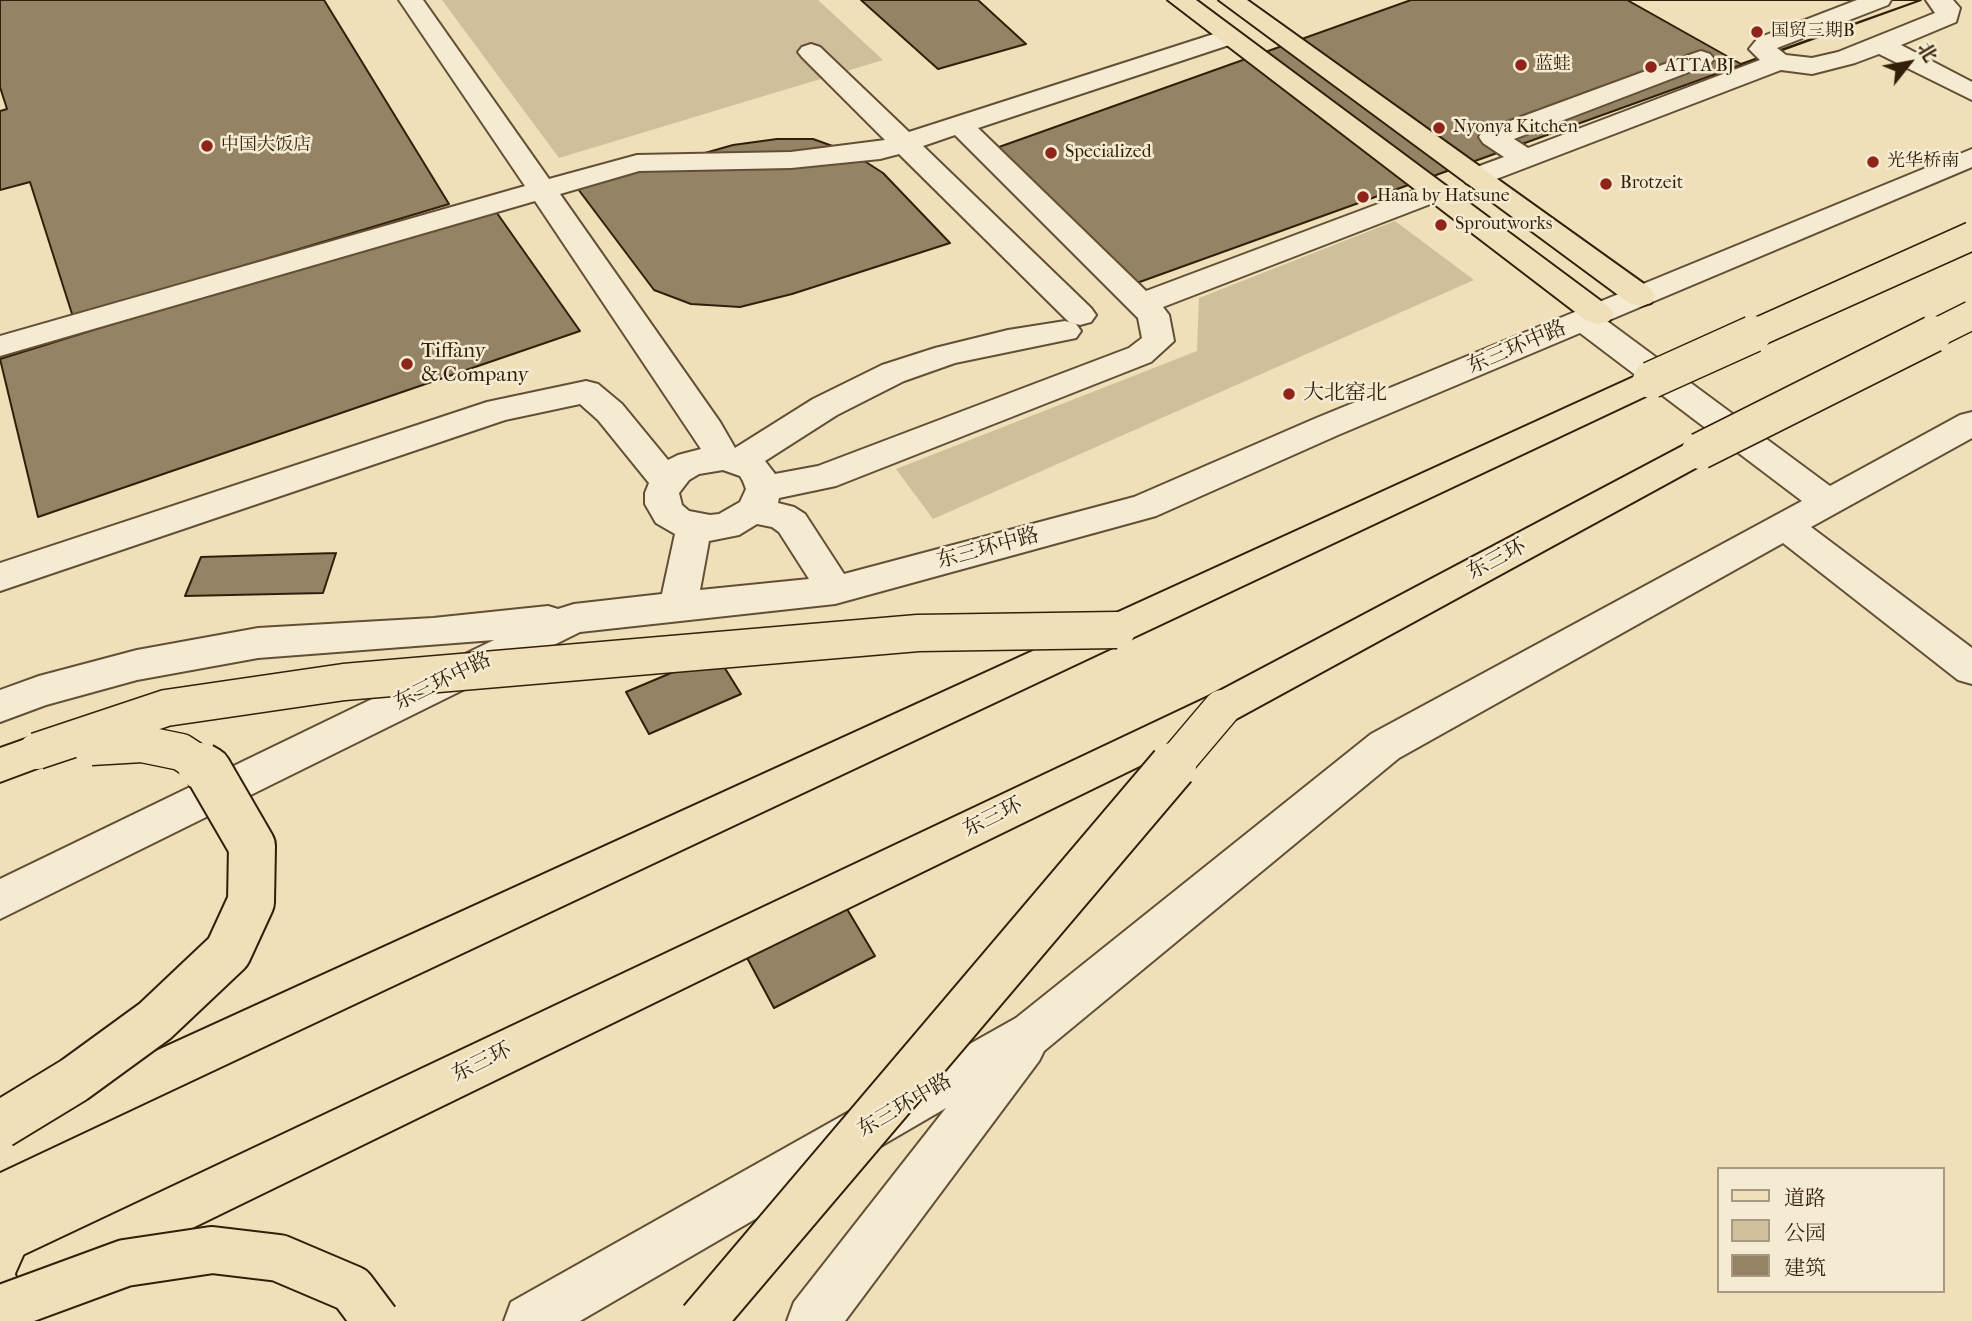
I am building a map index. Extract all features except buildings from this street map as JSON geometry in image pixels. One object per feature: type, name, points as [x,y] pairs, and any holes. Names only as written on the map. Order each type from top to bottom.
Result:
[{"type":"main road","points":[[1180,0],[1436,192],[1591,317]]},
{"type":"main road","points":[[1231,0],[1640,296]]},
{"type":"main road","points":[[0,1147],[1651,380],[1972,236]]},
{"type":"main road","name":"东三环","points":[[0,1294],[1222,708],[1700,451],[1972,315]]},
{"type":"main road","points":[[18,758],[166,708],[344,682],[918,633],[1117,630]]},
{"type":"main road","points":[[702,1321],[1222,708]]},
{"type":"main road","points":[[0,1125],[74,1080],[155,1021],[228,952],[251,902],[252,846],[208,770],[181,752],[142,744],[18,758]]},
{"type":"main road","points":[[0,1309],[125,1263],[212,1250],[279,1258],[352,1289],[376,1321]]},
{"type":"street","points":[[411,0],[708,430],[731,459],[752,468],[760,478],[758,500]]},
{"type":"street","points":[[1779,62],[1762,49],[1767,43],[1879,0]]},
{"type":"street","points":[[1476,177],[1779,62],[1812,66],[1846,58],[1880,44],[1930,9]]},
{"type":"street","points":[[0,346],[637,163],[791,160],[880,152],[1229,37]]},
{"type":"street","points":[[1880,44],[1972,92]]},
{"type":"street","points":[[811,52],[904,143],[1072,323],[1079,379]]},
{"type":"street","points":[[1525,158],[1493,137],[1701,59]]},
{"type":"street","points":[[960,125],[1137,300],[1153,315],[1158,341],[1140,355],[758,500],[726,526],[694,527],[679,522],[669,514],[663,504],[662,493],[667,482],[690,463],[731,459],[892,373],[946,355],[1072,323],[1137,300],[1436,192]]},
{"type":"street","name":"东三环中路","points":[[0,900],[575,618],[835,590],[1144,507],[1326,427],[1972,157]]},
{"type":"street","points":[[1591,317],[1828,502]]},
{"type":"street","points":[[0,577],[499,410],[586,392],[610,412],[667,482]]},
{"type":"street","name":"东三环中路","points":[[530,1321],[1032,1033],[1385,746],[1972,423]]},
{"type":"street","points":[[758,500],[792,523],[835,590]]},
{"type":"street","points":[[1785,526],[1972,669]]},
{"type":"street","points":[[678,607],[694,527]]},
{"type":"street","points":[[0,706],[39,691],[137,666],[258,643],[433,632],[575,618]]},
{"type":"street","points":[[813,1321],[1032,1033]]},
{"type":"green space","points":[[442,0],[818,0],[883,60],[559,158]]},
{"type":"green space","points":[[1395,221],[1474,280],[933,519],[896,469],[1197,351],[1199,298]]},
{"type":"place","name":"国贸三期B","points":[[1757,32]]},
{"type":"place","name":"蓝蛙","points":[[1521,65]]},
{"type":"place","name":"ATTA BJ","points":[[1651,67]]},
{"type":"place","name":"Nyonya Kitchen","points":[[1439,128]]},
{"type":"place","name":"中国大饭店","points":[[207,146]]},
{"type":"place","name":"Specialized","points":[[1051,153]]},
{"type":"place","name":"光华桥南","points":[[1873,162]]},
{"type":"place","name":"Brotzeit","points":[[1606,184]]},
{"type":"place","name":"Hana by Hatsune","points":[[1363,197]]},
{"type":"place","name":"Sproutworks","points":[[1441,225]]},
{"type":"place","name":"Tiffany & Company","points":[[407,364]]},
{"type":"place","name":"大北窑北","points":[[1289,394]]}]
